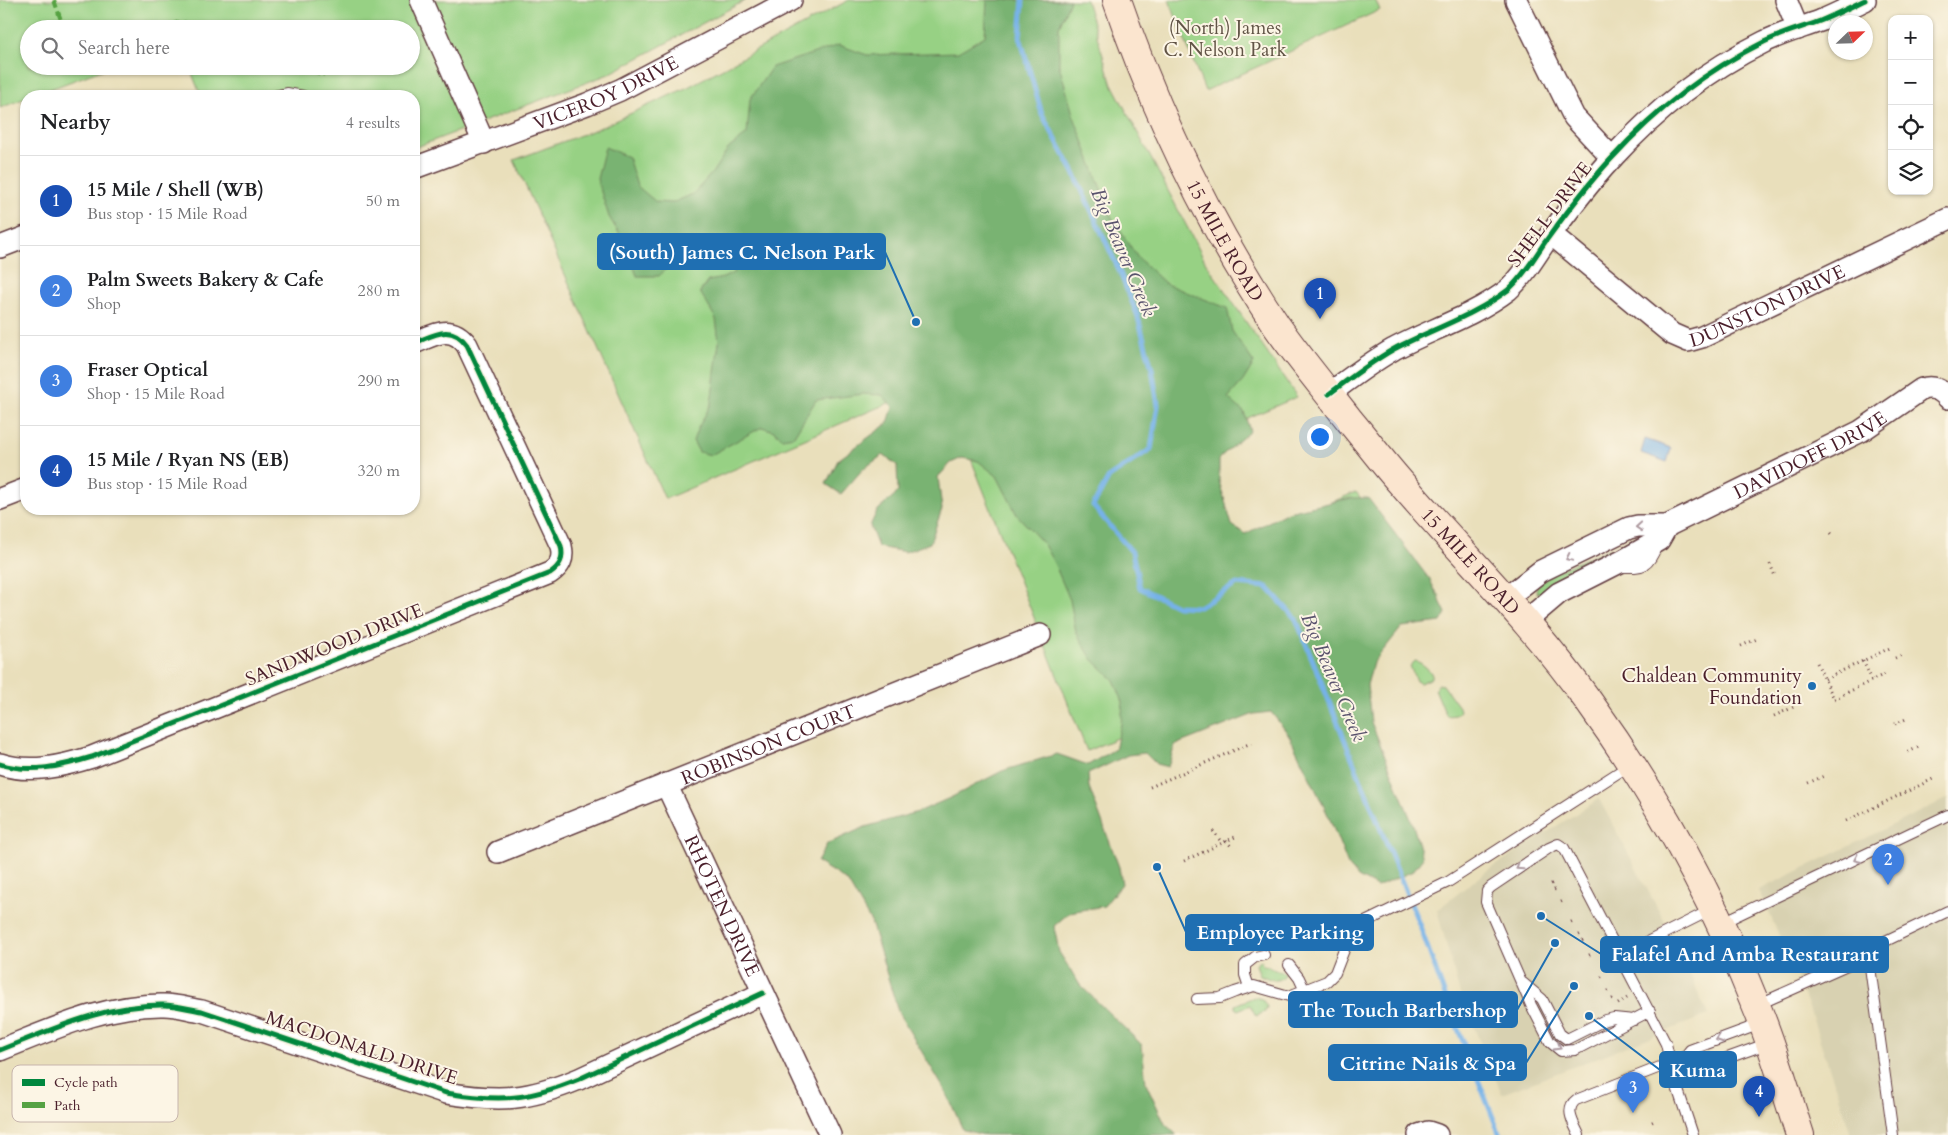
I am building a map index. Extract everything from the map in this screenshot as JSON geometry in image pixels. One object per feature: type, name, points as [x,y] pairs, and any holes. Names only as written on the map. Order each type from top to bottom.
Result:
[{"type":"main road","name":"15 MILE ROAD","points":[[1117,0],[1173,142],[1212,218],[1246,278],[1275,323],[1400,483],[1526,621],[1590,703],[1668,825],[1716,917],[1763,1024],[1800,1135]]},
{"type":"street","points":[[421,0],[484,142]]},
{"type":"street","name":"VICEROY DRIVE","points":[[420,166],[620,90],[791,0]]},
{"type":"street","points":[[1516,0],[1574,117],[1612,158]]},
{"type":"street","points":[[1786,0],[1798,29]]},
{"type":"street","name":"SHELL DRIVE","points":[[1329,394],[1364,368],[1393,350],[1482,308],[1509,288],[1522,276],[1576,199],[1612,158],[1661,112],[1718,69],[1763,43],[1824,20],[1865,0]]},
{"type":"street","name":"DUNSTON DRIVE","points":[[1551,234],[1672,334],[1688,341],[1710,333],[1948,219]]},
{"type":"street","points":[[0,247],[20,239]]},
{"type":"street","name":"SANDWOOD DRIVE","points":[[0,764],[15,768],[38,768],[73,763],[92,757],[550,573],[558,567],[561,561],[561,546],[467,345],[456,333],[447,332],[420,341]]},
{"type":"street","name":"DAVIDOFF DRIVE","points":[[1526,621],[1559,593],[1617,552],[1629,528],[1638,526],[1663,533],[1861,431],[1922,389],[1933,388],[1942,391],[1948,398]]},
{"type":"street","points":[[0,498],[20,491]]},
{"type":"street","name":"DAVIDOFF DRIVE","points":[[1506,598],[1541,572],[1617,552]]},
{"type":"street","name":"ROBINSON COURT","points":[[498,852],[1040,635]]},
{"type":"street","name":"RHOTEN DRIVE","points":[[666,784],[830,1135]]},
{"type":"street","name":"MACDONALD DRIVE","points":[[0,1050],[104,1012],[126,1007],[165,1005],[202,1010],[446,1093],[503,1099],[548,1090],[579,1079],[763,993]]},
{"type":"street","points":[[1419,1135],[1428,1132],[1437,1135]]},
{"type":"lane","points":[[1617,552],[1635,567],[1647,565],[1652,559],[1663,533]]},
{"type":"lane","points":[[1197,999],[1220,998],[1249,987],[1258,987],[1289,996],[1327,982],[1335,973],[1349,937],[1358,925],[1448,882],[1630,764]]},
{"type":"lane","points":[[1621,955],[1716,917],[1948,815]]},
{"type":"lane","points":[[1650,1011],[1575,1050],[1561,1051],[1550,1042],[1520,981],[1486,902],[1487,891],[1549,848],[1558,844],[1568,853],[1650,1011],[1675,1064],[1693,1135]]},
{"type":"lane","points":[[1579,1135],[1570,1112],[1572,1103],[1576,1100],[1660,1067],[1675,1064],[1697,1069],[1865,957],[1875,946],[1948,911]]},
{"type":"lane","points":[[1249,987],[1245,975],[1245,965],[1254,957],[1264,955]]},
{"type":"lane","points":[[1865,957],[1870,967],[1893,1135]]},
{"type":"lane","points":[[1289,965],[1299,978],[1305,991]]},
{"type":"lane","points":[[1675,1064],[1690,1050],[1763,1024]]},
{"type":"path","points":[[1770,564],[1776,576]]},
{"type":"path","points":[[1742,646],[1757,639]]},
{"type":"path","points":[[1825,679],[1890,648]]},
{"type":"path","points":[[1895,658],[1904,654]]},
{"type":"path","points":[[1863,661],[1872,680]]},
{"type":"path","points":[[1817,663],[1834,698],[1885,674]]},
{"type":"path","points":[[1774,716],[1796,706]]},
{"type":"path","points":[[1895,724],[1906,719]]},
{"type":"path","points":[[1150,787],[1251,743]]},
{"type":"path","points":[[1908,752],[1919,746]]},
{"type":"path","points":[[1808,783],[1824,776]]},
{"type":"path","points":[[1846,821],[1935,778]]},
{"type":"path","points":[[1213,831],[1232,847]]},
{"type":"path","points":[[1184,861],[1235,837]]},
{"type":"path","points":[[1618,1004],[1627,998]]},
{"type":"shaded area","points":[[1948,798],[1948,1135],[1851,1135],[1808,1005],[1759,890]]},
{"type":"shaded area","points":[[1599,799],[1675,941],[1708,1015],[1502,1094],[1460,994],[1437,910],[1488,870]]},
{"type":"green space","points":[[0,0],[746,0],[609,74],[420,146],[420,90],[199,90],[193,75],[420,75],[420,20],[20,20],[20,75],[88,75],[48,90],[20,90],[20,100],[0,108]]},
{"type":"green space","points":[[849,0],[1086,0],[1111,82],[1206,263],[1297,397],[1109,477],[1156,575],[1356,492],[1440,596],[1087,751],[940,381],[665,499],[514,160],[597,129],[688,87]]},
{"type":"green space","points":[[987,0],[1070,0],[1059,27],[1059,65],[1073,114],[1112,218],[1138,258],[1166,284],[1227,308],[1232,331],[1254,363],[1243,381],[1228,398],[1244,412],[1250,431],[1219,458],[1219,481],[1232,525],[1245,534],[1288,512],[1351,498],[1368,498],[1430,580],[1446,613],[1441,622],[1402,627],[1373,663],[1367,685],[1371,722],[1412,822],[1423,858],[1413,871],[1377,887],[1358,877],[1348,865],[1329,817],[1289,735],[1271,712],[1254,714],[1175,745],[1168,767],[1156,764],[1145,753],[1128,755],[1088,774],[1089,787],[1119,867],[1122,884],[1104,906],[1070,912],[1054,926],[1059,952],[1080,985],[1142,1045],[1146,1083],[1165,1124],[1177,1135],[984,1135],[963,1130],[946,1092],[899,1014],[871,922],[847,881],[817,862],[827,844],[865,827],[918,812],[1002,771],[1057,754],[1088,765],[1115,749],[1121,724],[1123,702],[1114,680],[1092,659],[1076,632],[1070,600],[1043,543],[1017,515],[997,476],[978,461],[962,458],[951,463],[938,477],[942,509],[930,543],[905,552],[878,547],[870,526],[877,511],[898,492],[897,465],[883,455],[863,469],[841,494],[826,484],[838,460],[888,423],[893,407],[882,395],[863,394],[816,400],[794,436],[782,438],[774,431],[762,427],[711,455],[699,452],[693,441],[711,404],[719,342],[716,319],[700,292],[708,281],[723,278],[735,272],[724,253],[685,251],[659,276],[637,276],[625,243],[609,217],[597,179],[605,147],[628,157],[637,186],[656,202],[672,203],[693,194],[712,173],[728,149],[747,134],[750,99],[772,67],[839,45],[867,55],[958,52],[985,36]]},
{"type":"green space","name":"(North) James C. Nelson Park","points":[[1169,0],[1375,0],[1380,10],[1205,91]]},
{"type":"green space","points":[[1609,549],[1612,555],[1544,595],[1537,593],[1536,589],[1547,577]]},
{"type":"green space","points":[[1415,661],[1429,671],[1432,675],[1430,679],[1420,683],[1416,681],[1410,666]]},
{"type":"green space","points":[[1438,684],[1443,685],[1459,707],[1460,711],[1456,715],[1448,716],[1445,713],[1435,689]]},
{"type":"green space","points":[[1259,961],[1262,961],[1261,964],[1286,973],[1277,980],[1260,975],[1256,965]]},
{"type":"green space","points":[[1254,997],[1262,999],[1267,1007],[1265,1012],[1256,1016],[1250,1005],[1238,1010],[1235,1008],[1235,1005]]},
{"type":"water","points":[[1645,439],[1671,448],[1667,462],[1641,453]]},
{"type":"waterway","name":"Big Beaver Creek","points":[[1023,0],[1020,37],[1042,114],[1073,171],[1137,314],[1152,369],[1158,405],[1151,449],[1109,477],[1093,506],[1132,552],[1140,588],[1177,606],[1199,607],[1237,584],[1267,587],[1296,619],[1421,929],[1445,996],[1500,1135]]},
{"type":"marked path","points":[[54,0],[61,20]]},
{"type":"cycle path","points":[[1329,394],[1394,349],[1467,315],[1508,290],[1523,273],[1577,199],[1611,159],[1645,125],[1682,93],[1722,65],[1764,42],[1826,19],[1865,0]]},
{"type":"cycle path","points":[[0,764],[35,769],[58,766],[92,757],[550,573],[556,568],[561,558],[561,546],[467,345],[455,334],[448,333],[435,334],[420,340]]},
{"type":"cycle path","points":[[0,1050],[60,1026],[101,1013],[142,1006],[169,1005],[202,1011],[446,1093],[483,1098],[514,1097],[544,1091],[579,1079],[763,993]]},
{"type":"place","name":"15 Mile / Shell (WB)","points":[[1320,319]]},
{"type":"place","name":"(South) James C. Nelson Park","points":[[916,322]]},
{"type":"place","name":"Chaldean Community Foundation","points":[[1812,686]]},
{"type":"place","name":"Employee Parking","points":[[1157,867]]},
{"type":"place","name":"Palm Sweets Bakery & Cafe","points":[[1888,885]]},
{"type":"place","name":"Falafel And Amba Restaurant","points":[[1541,916]]},
{"type":"place","name":"The Touch Barbershop","points":[[1555,943]]},
{"type":"place","name":"Citrine Nails & Spa","points":[[1574,986]]},
{"type":"place","name":"Kuma","points":[[1589,1016]]},
{"type":"place","name":"Fraser Optical","points":[[1633,1113]]},
{"type":"place","name":"15 Mile / Ryan NS (EB)","points":[[1759,1117]]}]
